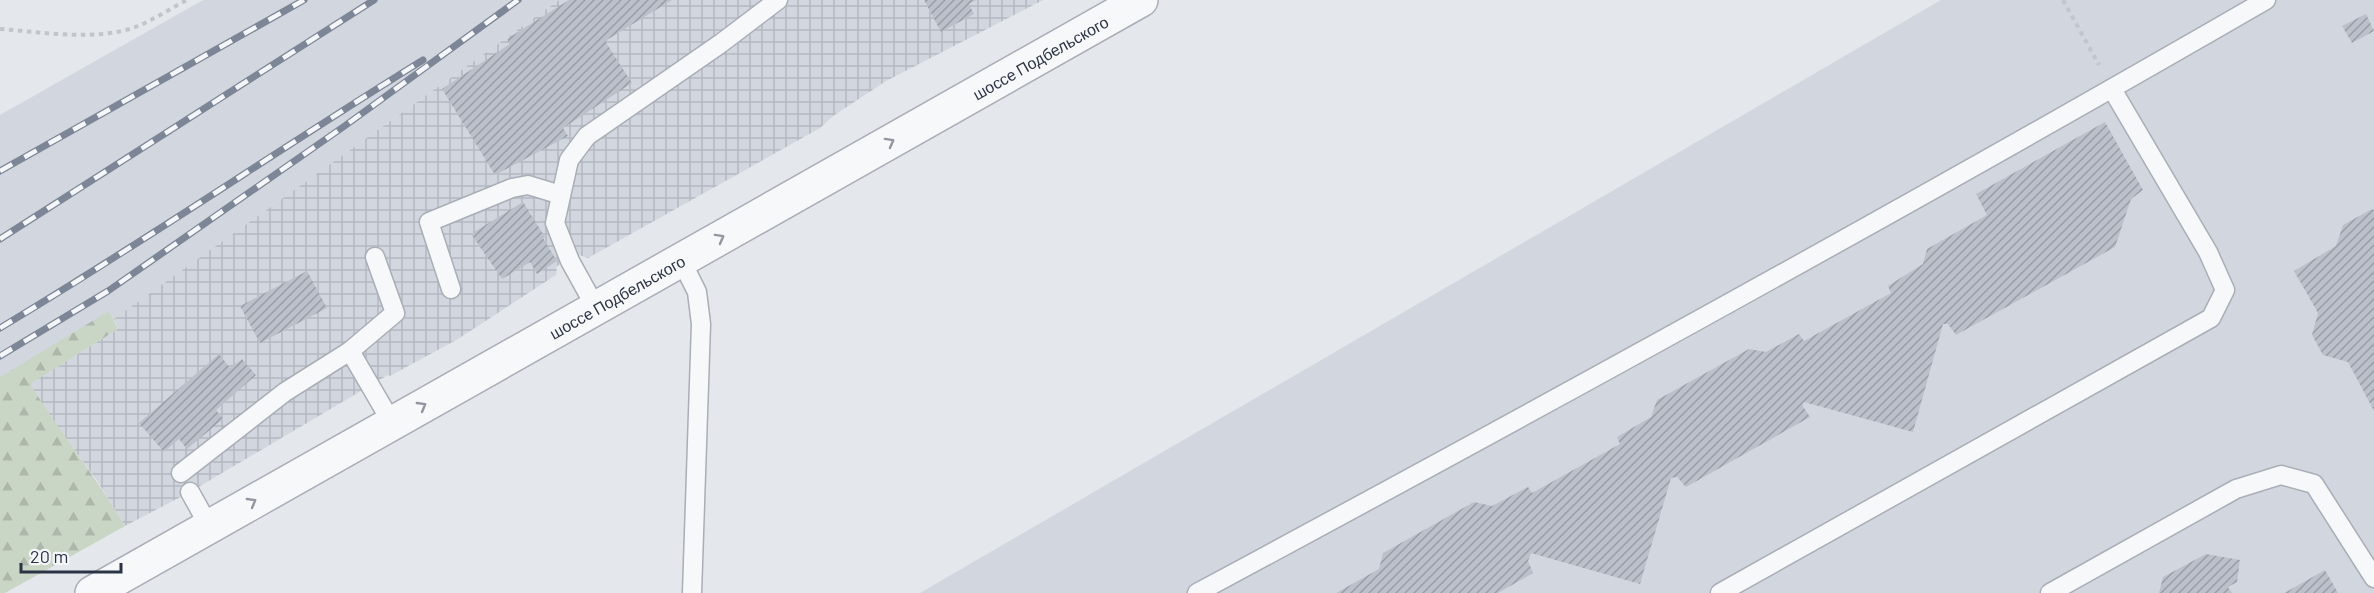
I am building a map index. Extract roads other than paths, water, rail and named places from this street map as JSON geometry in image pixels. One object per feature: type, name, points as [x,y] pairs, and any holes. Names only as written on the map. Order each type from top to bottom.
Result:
[{"type":"street","name":"шоссе Подбельского","points":[[92,593],[1141,0]]},
{"type":"lane","points":[[596,308],[570,261],[555,223],[569,160],[587,136],[720,44],[778,0]]},
{"type":"lane","points":[[1197,593],[1489,436],[2108,81],[2266,0]]},
{"type":"lane","points":[[1720,593],[2211,318],[2225,290],[2208,252],[2108,81]]},
{"type":"lane","points":[[451,289],[429,222],[512,188],[528,185],[561,195]]},
{"type":"lane","points":[[181,473],[285,392],[350,351],[395,313],[375,257]]},
{"type":"lane","points":[[681,260],[697,292],[701,324],[692,593]]},
{"type":"lane","points":[[350,351],[392,423]]},
{"type":"lane","points":[[2050,593],[2236,489],[2281,475],[2314,484],[2374,578]]},
{"type":"lane","points":[[190,492],[209,526]]},
{"type":"railway","points":[[0,171],[304,0]]},
{"type":"railway","points":[[0,239],[374,0]]},
{"type":"railway","points":[[0,356],[108,291],[346,125],[518,0]]},
{"type":"railway","points":[[0,328],[423,60]]}]
